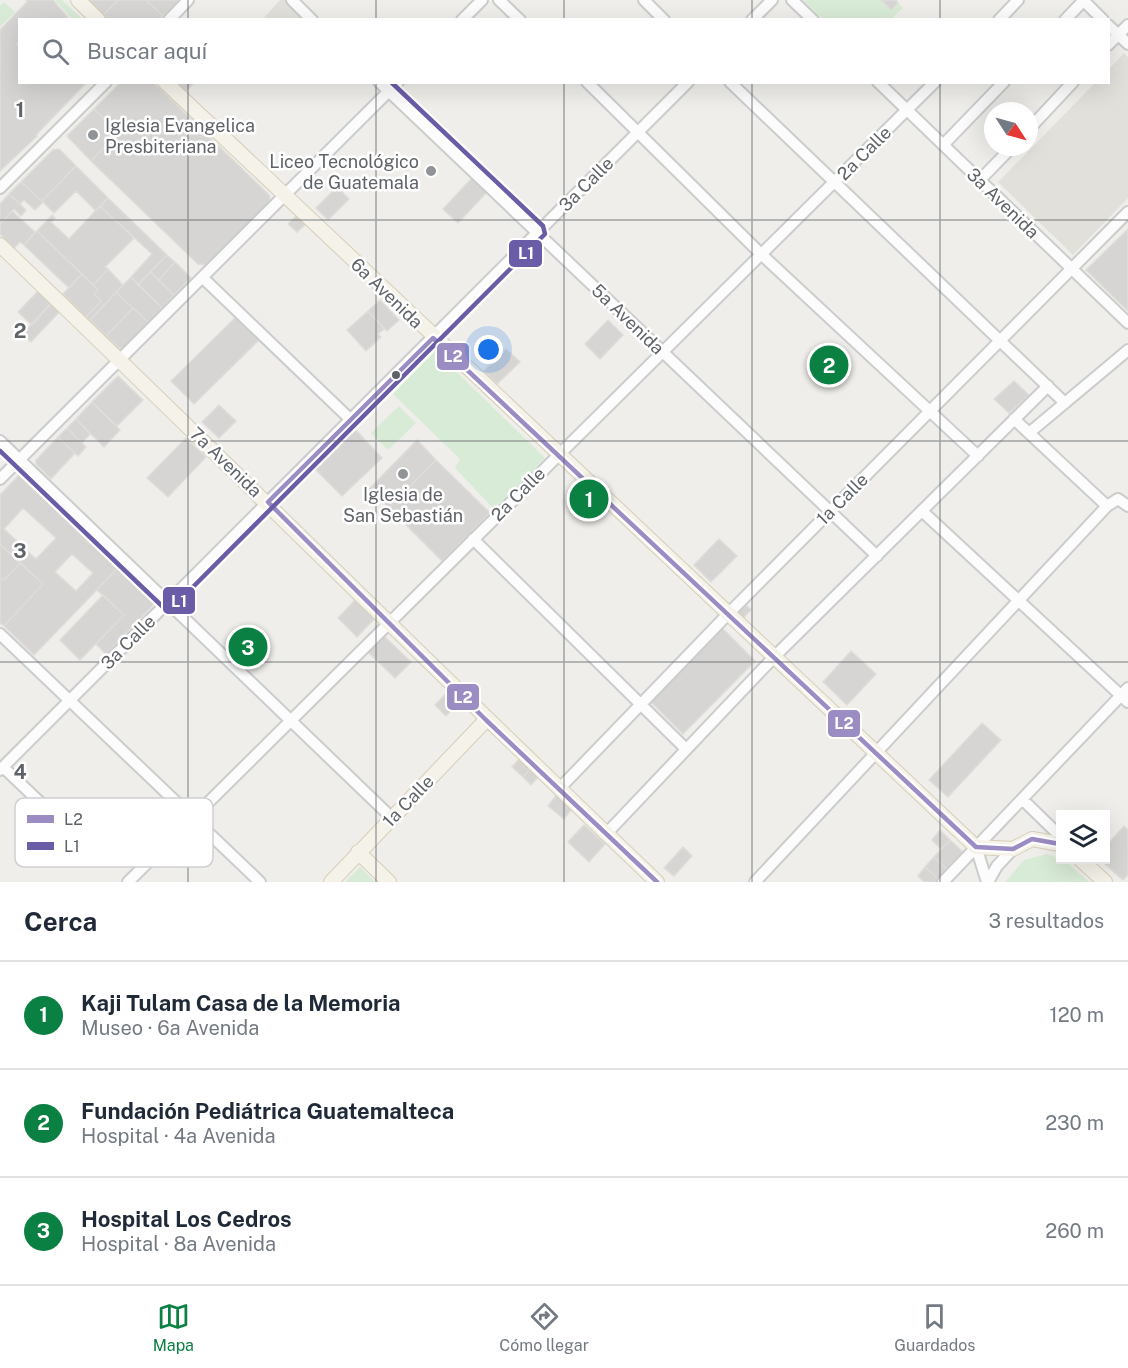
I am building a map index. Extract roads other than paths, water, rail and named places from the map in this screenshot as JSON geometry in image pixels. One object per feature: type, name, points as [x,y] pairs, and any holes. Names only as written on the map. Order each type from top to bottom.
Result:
[{"type":"main road","points":[[78,0],[96,18]]},
{"type":"main road","name":"6a Avenida","points":[[167,84],[433,338],[775,656],[976,847]]},
{"type":"main road","name":"7a Avenida","points":[[0,245],[268,502],[486,720],[657,882]]},
{"type":"main road","name":"1a Calle","points":[[331,882],[486,720]]},
{"type":"main road","points":[[976,847],[1013,849],[1032,839],[1056,843]]},
{"type":"main road","points":[[358,852],[389,882]]},
{"type":"main road","points":[[1085,864],[1105,882]]},
{"type":"street","points":[[171,18],[188,0]]},
{"type":"street","points":[[292,0],[310,18]]},
{"type":"street","points":[[464,18],[482,0]]},
{"type":"street","points":[[499,0],[518,18]]},
{"type":"street","points":[[644,0],[662,18]]},
{"type":"street","points":[[754,18],[772,0]]},
{"type":"street","points":[[792,0],[811,18]]},
{"type":"street","points":[[1001,18],[1018,0]]},
{"type":"street","points":[[1067,18],[1083,0],[1101,18]]},
{"type":"street","points":[[1110,43],[1128,25]]},
{"type":"street","points":[[1110,27],[1128,44]]},
{"type":"street","points":[[0,188],[104,84]]},
{"type":"street","name":"5a Avenida","points":[[381,84],[877,556]]},
{"type":"street","points":[[0,478],[396,84]]},
{"type":"street","points":[[589,84],[761,254],[928,412],[978,456]]},
{"type":"street","name":"3a Calle","points":[[1,769],[686,84]]},
{"type":"street","points":[[732,84],[1065,403]]},
{"type":"street","name":"3a Avenida","points":[[880,84],[1128,323]]},
{"type":"street","name":"2a Calle","points":[[212,798],[933,84]]},
{"type":"street","points":[[943,145],[1002,84]]},
{"type":"street","points":[[1038,119],[1071,84]]},
{"type":"street","points":[[980,180],[1003,156]]},
{"type":"street","name":"1a Calle","points":[[559,789],[728,614],[1128,212]]},
{"type":"street","points":[[203,278],[351,420]]},
{"type":"street","points":[[1029,433],[1128,350]]},
{"type":"street","points":[[606,834],[685,748],[775,656],[1048,386]]},
{"type":"street","points":[[1014,419],[1107,506]]},
{"type":"street","points":[[0,441],[392,818]]},
{"type":"street","points":[[755,882],[875,751],[1107,506],[1118,498],[1125,503]]},
{"type":"street","points":[[922,511],[1126,695],[943,882]]},
{"type":"street","points":[[473,538],[685,748]]},
{"type":"street","points":[[0,634],[173,798]]},
{"type":"street","points":[[1,769],[33,798]]},
{"type":"street","points":[[1022,799],[1056,832]]},
{"type":"street","points":[[213,836],[260,882]]},
{"type":"street","points":[[976,847],[987,882]]},
{"type":"street","points":[[987,882],[1002,860],[1013,849]]},
{"type":"street","name":"2a Calle","points":[[128,882],[143,867]]},
{"type":"place","name":"Iglesia Evangelica Presbiteriana","points":[[93,135]]},
{"type":"place","name":"Liceo Tecnológico de Guatemala","points":[[431,171]]},
{"type":"place","name":"Fundación Pediátrica Guatemalteca","points":[[829,365]]},
{"type":"place","name":"Iglesia de San Sebastián","points":[[403,474]]},
{"type":"place","name":"Kaji Tulam Casa de la Memoria","points":[[589,499]]},
{"type":"place","name":"Hospital Los Cedros","points":[[248,647]]}]
